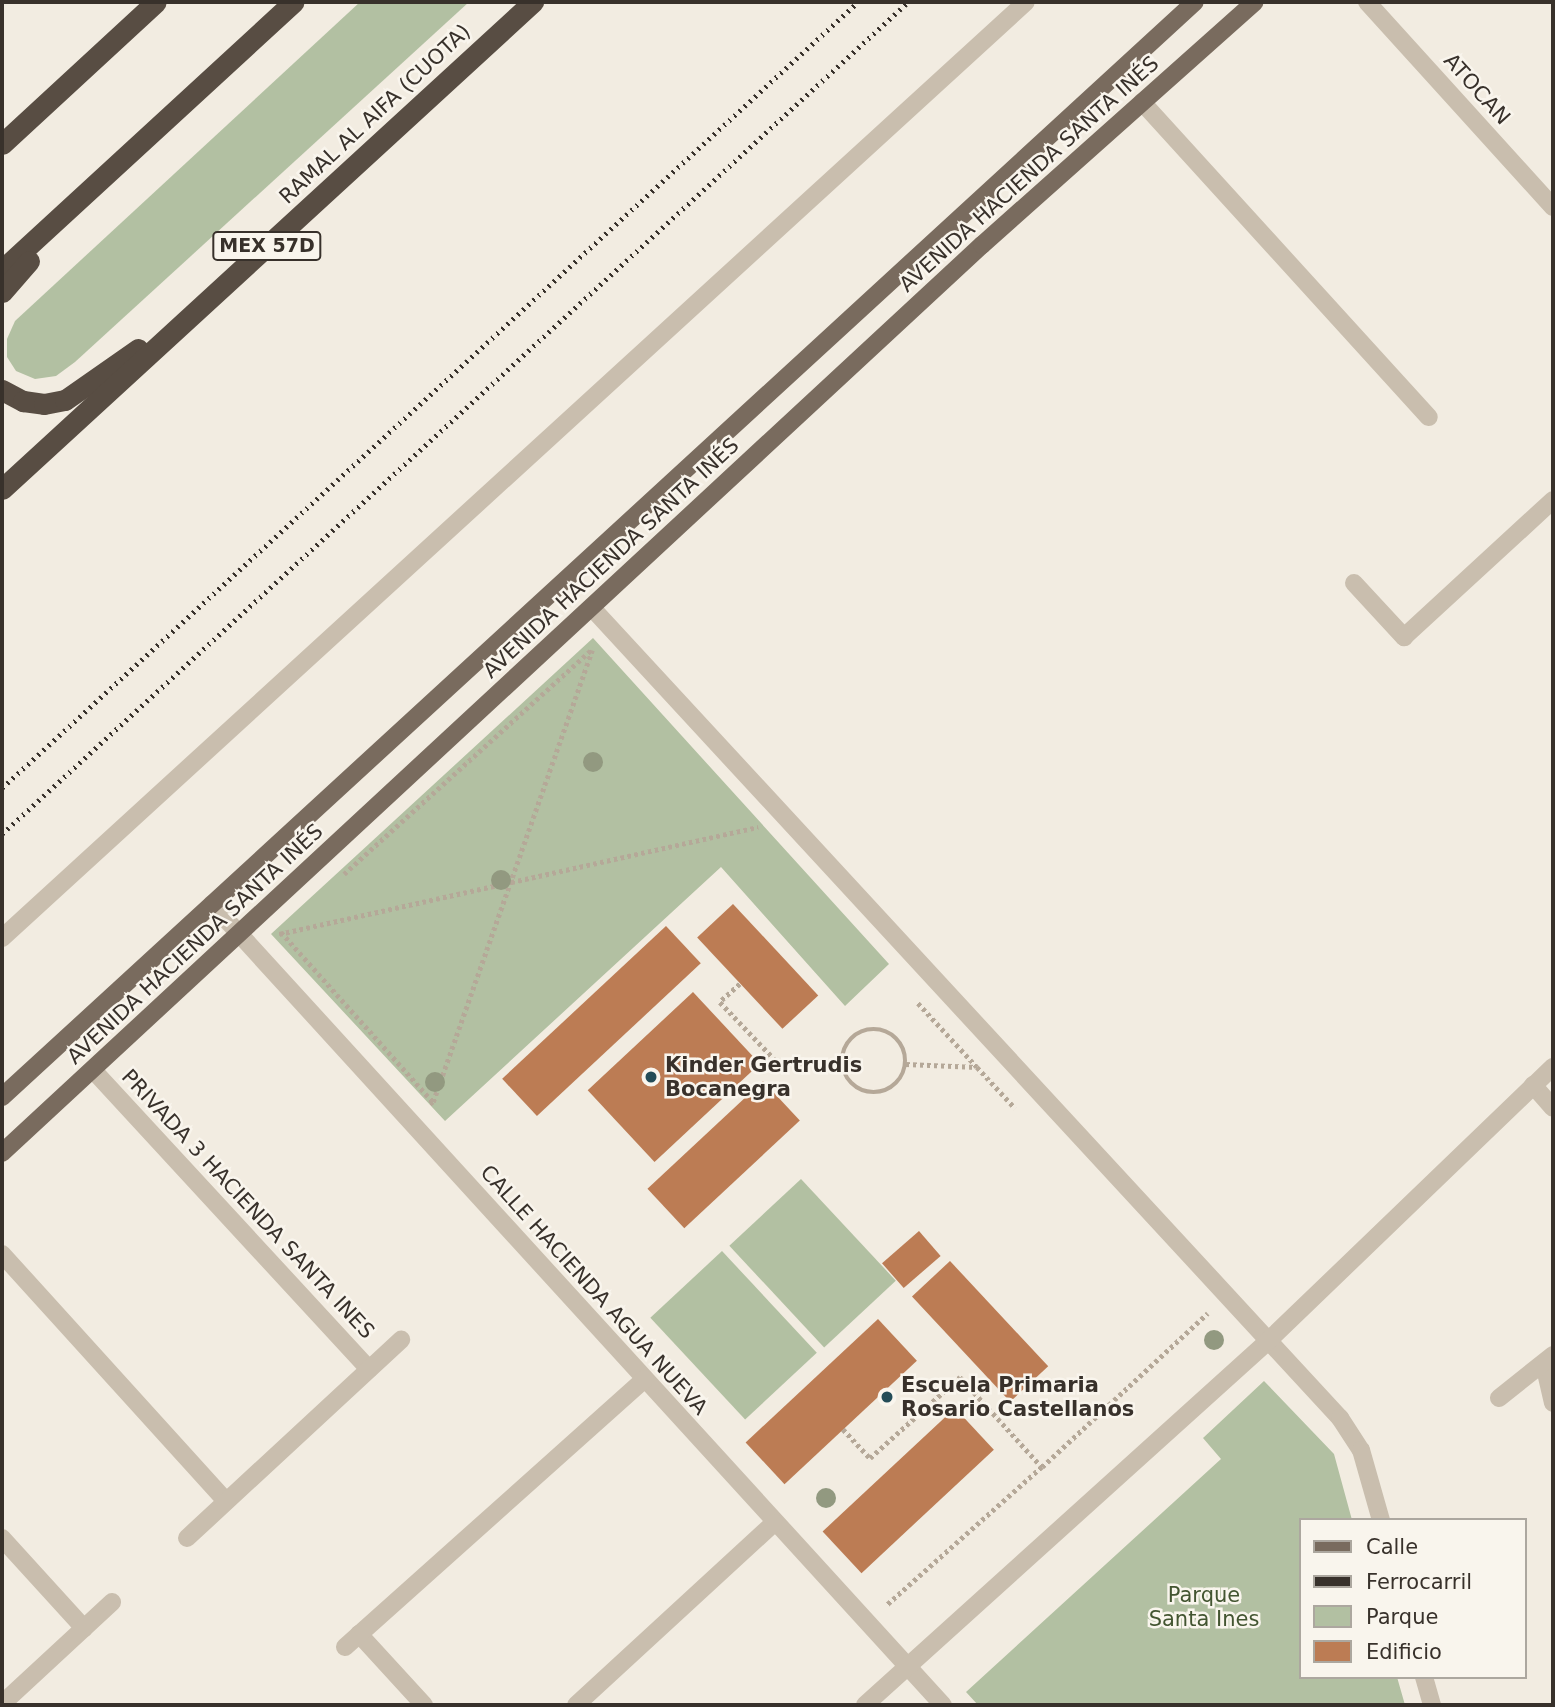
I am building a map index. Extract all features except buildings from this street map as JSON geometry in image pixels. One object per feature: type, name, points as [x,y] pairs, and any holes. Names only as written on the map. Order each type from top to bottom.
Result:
[{"type":"highway","points":[[2,144],[156,2]]},
{"type":"highway","points":[[2,270],[293,2]]},
{"type":"highway","name":"RAMAL AL AIFA (CUOTA)","points":[[2,489],[533,2]]},
{"type":"highway","points":[[2,292],[109,170]]},
{"type":"highway","points":[[2,390],[23,401],[65,400],[217,292]]},
{"type":"main road","name":"AVENIDA HACIENDA SANTA INÉS","points":[[2,1097],[1195,2]]},
{"type":"main road","name":"AVENIDA HACIENDA SANTA INÉS","points":[[2,1153],[1142,102],[1255,2]]},
{"type":"street","points":[[2,939],[1026,2]]},
{"type":"street","name":"ATOCAN","points":[[1367,2],[1553,207]]},
{"type":"street","points":[[1142,102],[1429,417]]},
{"type":"street","points":[[1354,583],[1404,637],[1553,500]]},
{"type":"street","points":[[592,608],[1340,1418],[1362,1450],[1380,1518]]},
{"type":"street","name":"CALLE HACIENDA AGUA NUEVA","points":[[212,904],[412,1121],[774,1523],[943,1705]]},
{"type":"street","points":[[865,1705],[1267,1342],[1553,1067]]},
{"type":"street","name":"PRIVADA 3 HACIENDA SANTA INES","points":[[93,1070],[369,1369]]},
{"type":"street","points":[[1533,1086],[1553,1108]]},
{"type":"street","points":[[2,1254],[226,1501]]},
{"type":"street","points":[[187,1538],[401,1340]]},
{"type":"street","points":[[1499,1398],[1549,1359]]},
{"type":"street","points":[[1549,1359],[1553,1403]]},
{"type":"street","points":[[345,1647],[645,1379]]},
{"type":"street","points":[[576,1705],[774,1523]]},
{"type":"street","points":[[2,1538],[84,1628]]},
{"type":"street","points":[[2,1704],[112,1602]]},
{"type":"street","points":[[359,1634],[424,1705]]},
{"type":"street","points":[[1425,1679],[1432,1705]]},
{"type":"path","points":[[340,879],[611,629]]},
{"type":"path","points":[[593,647],[602,657]]},
{"type":"path","points":[[412,1121],[433,1102],[593,647]]},
{"type":"path","points":[[749,817],[767,837]]},
{"type":"path","points":[[279,934],[758,827]]},
{"type":"path","points":[[255,949],[289,925]]},
{"type":"path","points":[[279,934],[433,1102]]},
{"type":"path","points":[[740,984],[720,1002],[778,1063],[842,1064]]},
{"type":"path","points":[[913,997],[1023,1116]]},
{"type":"path","points":[[874,1029],[884,1031],[901,1044],[906,1064],[897,1083],[879,1093],[850,1083],[842,1064],[854,1036],[874,1029]]},
{"type":"path","points":[[906,1064],[976,1067]]},
{"type":"path","points":[[867,1623],[1042,1467],[1208,1313],[1199,1303]]},
{"type":"path","points":[[843,1429],[870,1458],[960,1377],[1042,1467]]},
{"type":"green space","points":[[360,2],[469,2],[75,362],[56,376],[35,379],[16,371],[7,357],[7,339],[15,321]]},
{"type":"green space","points":[[593,638],[889,964],[845,1006],[721,867],[445,1121],[271,934]]},
{"type":"green space","points":[[801,1179],[896,1281],[824,1347],[729,1246]]},
{"type":"green space","points":[[722,1251],[817,1353],[745,1419],[650,1318]]},
{"type":"green space","name":"Parque Santa Ines","points":[[1264,1381],[1334,1454],[1351,1518],[1300,1518],[1300,1679],[1398,1679],[1405,1705],[978,1705],[966,1692],[1221,1459],[1203,1438]]},
{"type":"railway","points":[[2,788],[858,2]]},
{"type":"railway","points":[[2,834],[908,2]]},
{"type":"place","name":"Kinder Gertrudis Bocanegra","points":[[651,1077]]},
{"type":"place","name":"Escuela Primaria Rosario Castellanos","points":[[887,1397]]}]
